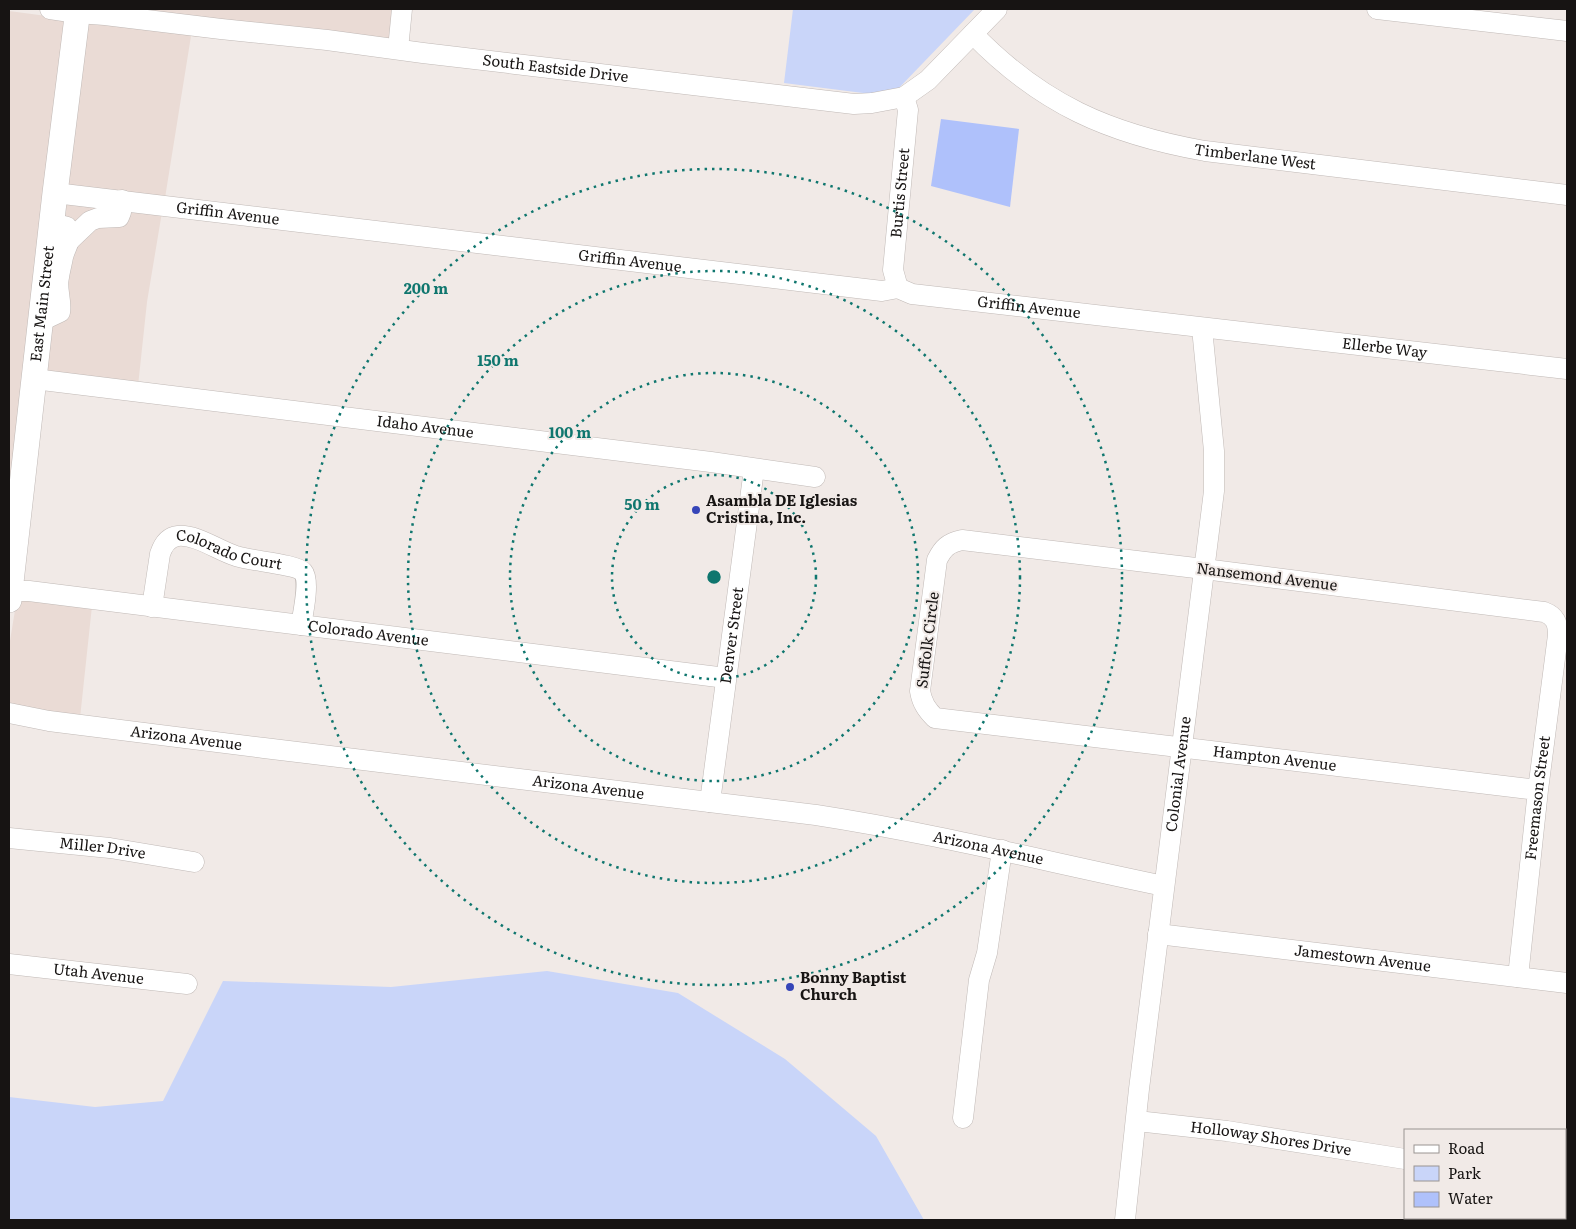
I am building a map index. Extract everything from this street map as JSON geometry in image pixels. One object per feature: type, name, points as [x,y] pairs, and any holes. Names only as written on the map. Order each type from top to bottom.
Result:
[{"type":"main road","name":"East Main Street","points":[[9,596],[41,321],[52,299],[52,224],[78,11]]},
{"type":"street","name":"South Eastside Drive","points":[[50,9],[854,104],[872,103],[904,97],[928,80],[997,9]]},
{"type":"street","points":[[398,49],[402,9]]},
{"type":"street","points":[[1377,9],[1472,14],[1567,31]]},
{"type":"street","name":"Timberlane West","points":[[973,34],[994,55],[1029,84],[1060,103],[1096,121],[1130,134],[1204,151],[1567,195]]},
{"type":"street","name":"Burtis Street","points":[[898,288],[892,270],[908,110],[904,97]]},
{"type":"street","name":"Griffin Avenue","points":[[55,193],[882,291],[898,288],[912,294],[1202,328]]},
{"type":"street","points":[[70,240],[90,221],[98,218],[118,216],[121,212],[122,200]]},
{"type":"street","points":[[52,224],[67,227],[70,233],[70,240],[63,257],[57,286],[52,299]]},
{"type":"street","name":"Ellerbe Way","points":[[1202,328],[1567,369]]},
{"type":"street","name":"Colonial Avenue","points":[[1125,1220],[1215,473],[1202,328]]},
{"type":"street","name":"Idaho Avenue","points":[[34,380],[711,462],[814,477]]},
{"type":"street","name":"Denver Street","points":[[710,802],[754,469]]},
{"type":"street","name":"Colorado Court","points":[[152,606],[160,554],[163,546],[169,539],[176,536],[187,536],[236,556],[293,567],[302,571],[306,578],[301,625]]},
{"type":"street","name":"Suffolk Circle","points":[[975,542],[962,540],[952,542],[942,549],[937,560],[920,691],[922,701],[935,718],[1009,728]]},
{"type":"street","name":"Nansemond Avenue","points":[[975,542],[1544,612],[1552,615],[1556,620]]},
{"type":"street","name":"Colorado Avenue","points":[[9,596],[29,591],[726,678]]},
{"type":"street","name":"Freemason Street","points":[[1518,977],[1538,790],[1558,635],[1556,620]]},
{"type":"street","name":"Arizona Avenue","points":[[9,713],[49,721],[710,802],[874,824],[1164,886]]},
{"type":"street","name":"Hampton Avenue","points":[[1009,728],[1538,790]]},
{"type":"street","name":"Miller Drive","points":[[9,838],[110,848],[194,862]]},
{"type":"street","points":[[963,1118],[979,980],[987,953],[1002,850]]},
{"type":"street","name":"Jamestown Avenue","points":[[1158,934],[1567,983]]},
{"type":"street","name":"Utah Avenue","points":[[9,964],[187,984]]},
{"type":"street","name":"Holloway Shores Drive","points":[[1137,1121],[1227,1131],[1404,1159]]},
{"type":"shaded area","points":[[111,9],[394,9],[391,41]]},
{"type":"shaded area","points":[[9,11],[69,19],[9,527]]},
{"type":"shaded area","points":[[84,21],[387,55],[191,36],[165,198],[64,187]]},
{"type":"shaded area","points":[[62,201],[162,212],[147,302],[138,386],[43,373]]},
{"type":"shaded area","points":[[17,598],[92,606],[80,718],[9,705],[9,647]]},
{"type":"green space","points":[[793,9],[975,9],[896,91],[879,95],[784,83]]},
{"type":"green space","points":[[547,971],[678,993],[785,1059],[876,1136],[924,1220],[9,1220],[9,1097],[95,1107],[163,1101],[223,981],[391,987]]},
{"type":"water","points":[[941,119],[1019,129],[1010,207],[931,186]]},
{"type":"place","name":"Asambla DE Iglesias Cristina, Inc.","points":[[696,510]]},
{"type":"place","name":"Bonny Baptist Church","points":[[790,987]]}]
